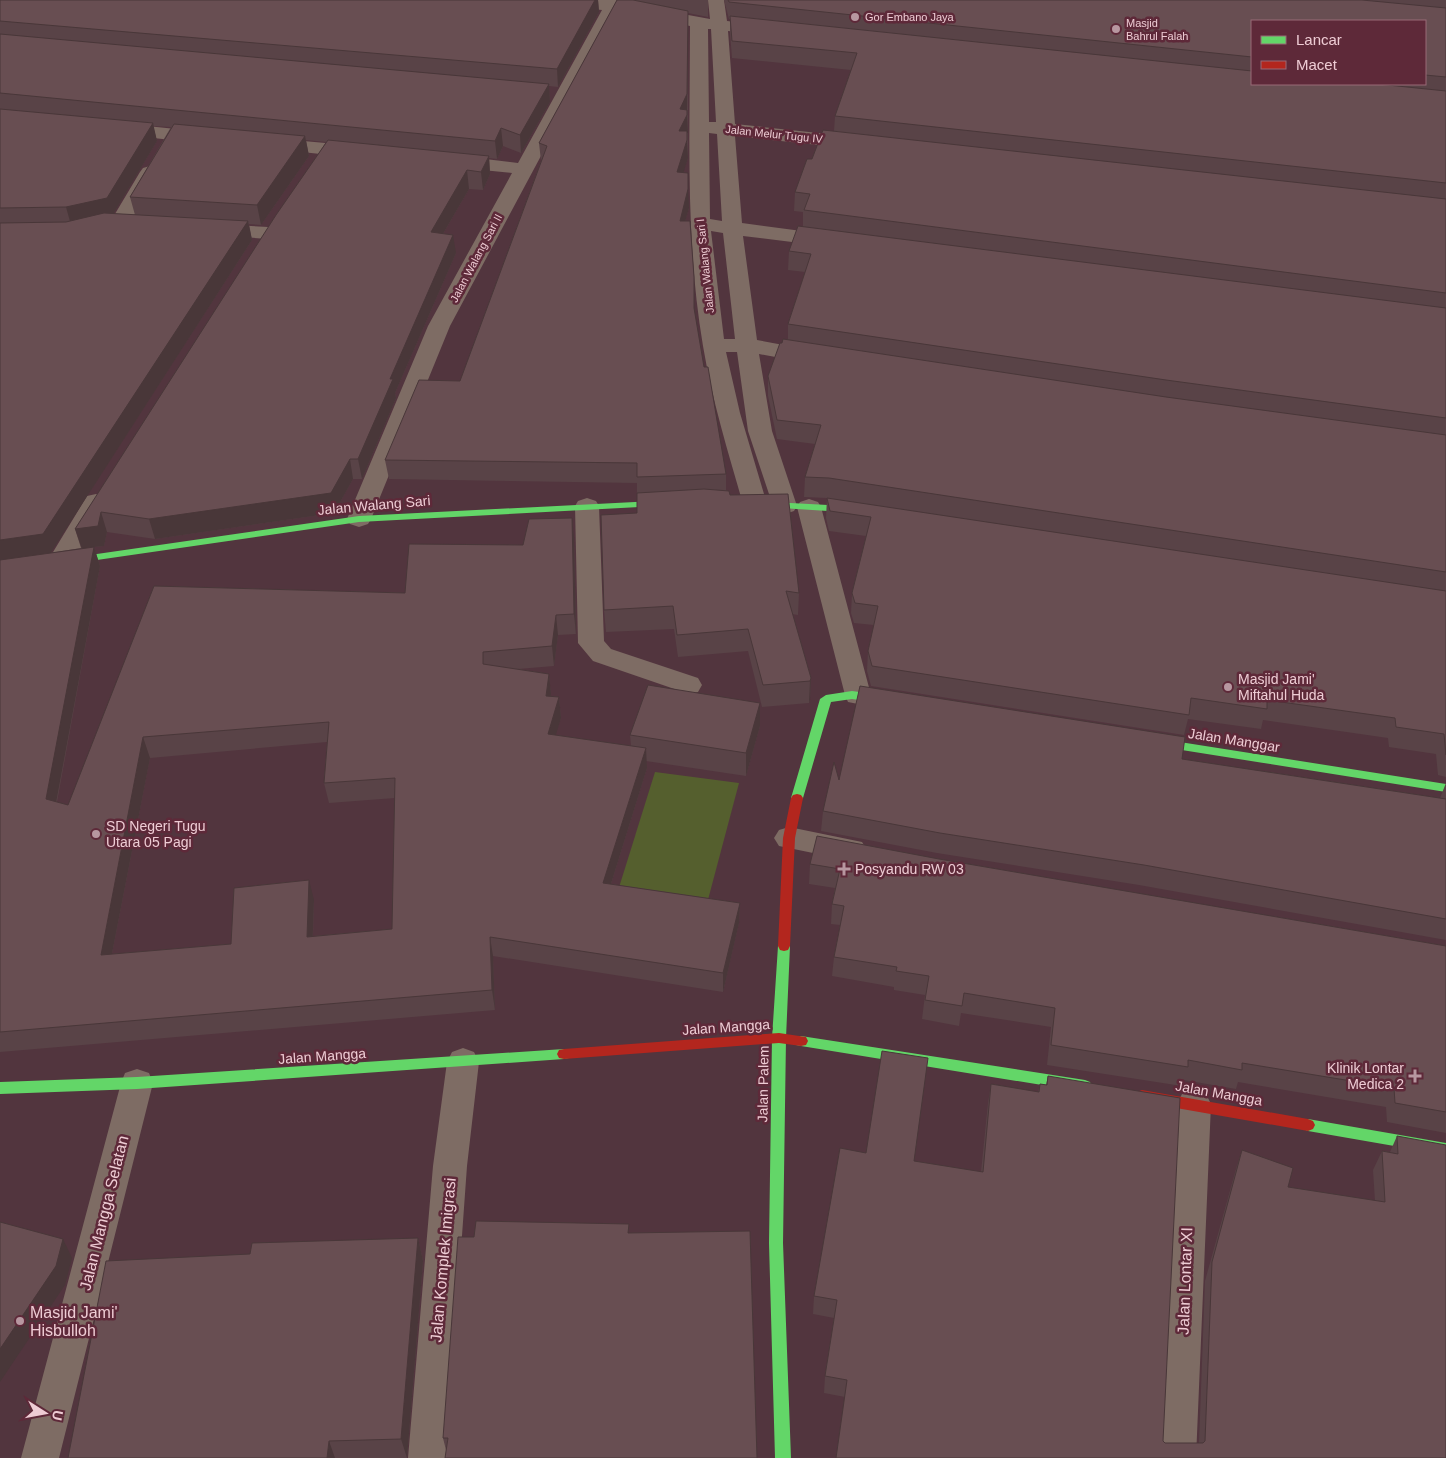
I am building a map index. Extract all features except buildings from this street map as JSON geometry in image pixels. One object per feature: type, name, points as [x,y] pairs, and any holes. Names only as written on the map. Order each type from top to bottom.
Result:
[{"type":"street","points":[[555,0],[614,3],[709,24],[779,31]]},
{"type":"street","points":[[716,0],[709,24],[726,129],[732,228],[733,346],[760,431],[797,506],[849,695],[907,703]]},
{"type":"street","name":"Jalan Walang Sari II","points":[[359,519],[439,326],[524,168],[553,94],[614,3]]},
{"type":"street","name":"Jalan Walang Sari I","points":[[709,24],[698,126],[700,224],[733,346],[729,413],[747,503]]},
{"type":"street","name":"Jalan Melur Tugu IV","points":[[698,126],[877,146]]},
{"type":"street","points":[[96,127],[164,148],[220,139]]},
{"type":"street","points":[[249,142],[320,157],[374,154]]},
{"type":"street","points":[[145,225],[111,225],[164,148]]},
{"type":"street","points":[[432,159],[524,168]]},
{"type":"street","points":[[700,224],[853,244]]},
{"type":"street","points":[[192,228],[268,234]]},
{"type":"street","points":[[733,346],[834,360]]},
{"type":"street","points":[[60,562],[109,482]]},
{"type":"street","name":"Jalan Walang Sari","points":[[0,571],[218,541],[359,519],[587,506],[685,503]]},
{"type":"street","points":[[747,503],[797,506],[877,516]]},
{"type":"street","points":[[587,506],[591,643],[602,655],[689,685]]},
{"type":"street","name":"Jalan Palem","points":[[783,1458],[776,1243],[779,1038],[789,838],[796,796],[822,706],[826,699],[849,695]]},
{"type":"street","name":"Jalan Manggar","points":[[1132,739],[1446,788]]},
{"type":"street","points":[[789,838],[879,854]]},
{"type":"street","name":"Jalan Mangga","points":[[0,1088],[137,1083],[463,1062],[779,1038],[1095,1088]]},
{"type":"street","name":"Jalan Komplek Imigrasi","points":[[427,1458],[450,1166],[463,1062]]},
{"type":"street","name":"Jalan Mangga Selatan","points":[[40,1458],[137,1083]]},
{"type":"street","name":"Jalan Mangga","points":[[1134,1094],[1446,1149]]},
{"type":"street","name":"Jalan Lontar XI","points":[[1177,1458],[1194,1104]]},
{"type":"green space","points":[[655,772],[739,783],[705,911],[616,897]]},
{"type":"traffic: fast","points":[[0,571],[359,519],[674,503]]},
{"type":"traffic: fast","points":[[752,504],[828,508],[864,514]]},
{"type":"traffic: fast","points":[[797,798],[826,699],[852,695],[896,701]]},
{"type":"traffic: fast","points":[[1148,741],[1446,788]]},
{"type":"traffic: fast","points":[[783,1458],[776,1243],[779,1038],[784,946]]},
{"type":"traffic: fast","points":[[801,1041],[1085,1086]]},
{"type":"traffic: fast","points":[[0,1088],[137,1083],[564,1054]]},
{"type":"traffic: fast","points":[[1308,1125],[1446,1149]]},
{"type":"traffic: jam","points":[[784,946],[789,838],[797,798]]},
{"type":"traffic: jam","points":[[564,1054],[779,1038],[801,1041]]},
{"type":"traffic: jam","points":[[1142,1096],[1308,1125]]},
{"type":"place","name":"Gor Embano Jaya","points":[[855,17]]},
{"type":"place","name":"Masjid Bahrul Falah","points":[[1116,29]]},
{"type":"place","name":"Masjid Jami' Miftahul Huda","points":[[1228,687]]},
{"type":"place","name":"SD Negeri Tugu Utara 05 Pagi","points":[[96,834]]},
{"type":"place","name":"Posyandu RW 03","points":[[844,869]]},
{"type":"place","name":"Klinik Lontar Medica 2","points":[[1415,1076]]},
{"type":"place","name":"Masjid Jami' Hisbulloh","points":[[20,1321]]}]
